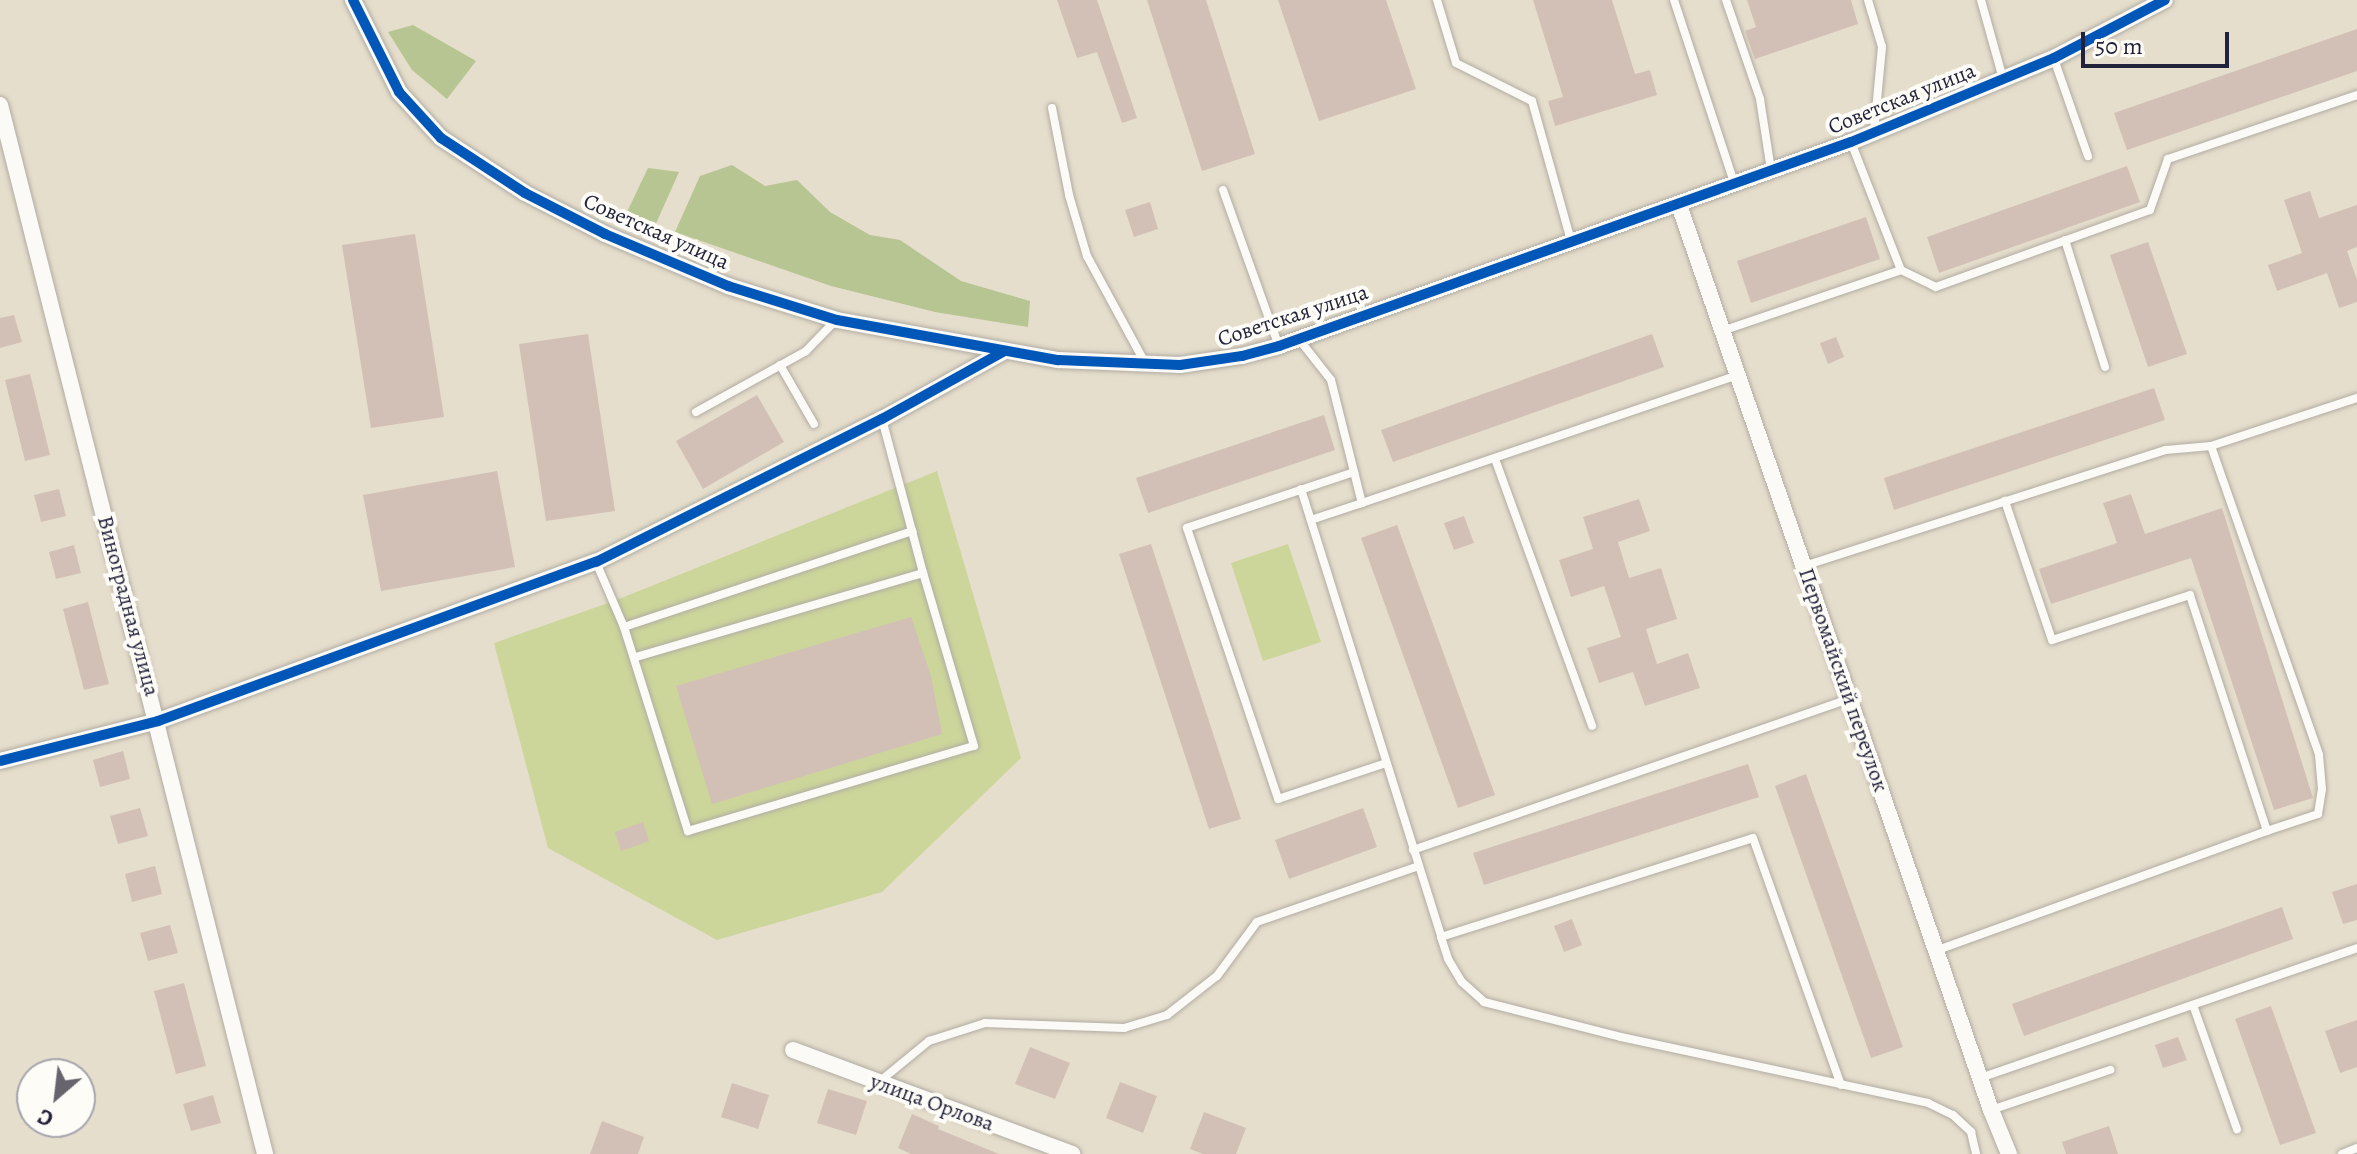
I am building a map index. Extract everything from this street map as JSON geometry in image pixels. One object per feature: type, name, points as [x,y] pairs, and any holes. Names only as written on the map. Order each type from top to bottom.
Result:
[{"type":"street","name":"Советская улица","points":[[353,0],[399,92],[441,138],[525,193],[605,234],[728,286],[837,320],[1058,360],[1145,363],[1206,363],[1279,346],[1679,205],[1874,133],[2054,58],[2165,0]]},
{"type":"street","name":"Виноградная улица","points":[[0,105],[265,1154]]},
{"type":"street","name":"Первомайский переулок","points":[[1679,205],[1991,1110],[2009,1154]]},
{"type":"street","points":[[0,761],[158,721],[596,562],[882,419],[1003,352]]},
{"type":"street","name":"улица Орлова","points":[[793,1050],[1072,1154]]},
{"type":"lane","points":[[1437,0],[1456,63],[1532,101],[1571,241]]},
{"type":"lane","points":[[1674,0],[1734,183]]},
{"type":"lane","points":[[1726,0],[1760,99],[1771,170]]},
{"type":"lane","points":[[1868,0],[1882,47],[1874,133]]},
{"type":"lane","points":[[1981,0],[2004,79]]},
{"type":"lane","points":[[2054,58],[2088,156]]},
{"type":"lane","points":[[1851,142],[1901,270],[1936,287],[2150,210],[2168,159],[2357,95]]},
{"type":"lane","points":[[1052,108],[1069,195],[1087,256],[1145,363]]},
{"type":"lane","points":[[1223,190],[1279,346]]},
{"type":"lane","points":[[2065,240],[2105,367]]},
{"type":"lane","points":[[1722,331],[1901,270]]},
{"type":"lane","points":[[696,412],[806,351],[837,320]]},
{"type":"lane","points":[[1298,338],[1331,380],[1362,503]]},
{"type":"lane","points":[[780,365],[814,424]]},
{"type":"lane","points":[[1311,520],[1738,375]]},
{"type":"lane","points":[[1804,566],[2166,450],[2211,446],[2357,398]]},
{"type":"lane","points":[[596,562],[636,657],[688,831],[974,746],[882,419]]},
{"type":"lane","points":[[1938,950],[2318,814],[2322,789],[2319,755],[2211,446]]},
{"type":"lane","points":[[1495,459],[1592,726]]},
{"type":"lane","points":[[1354,472],[1187,528],[1278,799],[1386,763]]},
{"type":"lane","points":[[1301,489],[1448,959],[1462,982],[1484,1002],[1529,1016],[1928,1103],[1953,1115],[1971,1132],[1976,1154]]},
{"type":"lane","points":[[2005,501],[2052,640],[2190,595],[2267,831]]},
{"type":"lane","points":[[624,627],[912,531]]},
{"type":"lane","points":[[636,657],[923,573]]},
{"type":"lane","points":[[1413,850],[1849,699]]},
{"type":"lane","points":[[1441,937],[1753,838],[1841,1085]]},
{"type":"lane","points":[[878,1083],[929,1041],[985,1023],[1124,1028],[1167,1015],[1217,976],[1257,922],[1419,866]]},
{"type":"lane","points":[[1980,1078],[2357,948]]},
{"type":"lane","points":[[2193,1005],[2237,1129]]},
{"type":"lane","points":[[1991,1110],[2110,1070]]},
{"type":"lane","points":[[2342,1154],[2357,1148]]},
{"type":"green space","points":[[413,25],[476,61],[447,99],[412,70],[388,32]]},
{"type":"green space","points":[[732,165],[765,186],[797,180],[830,212],[870,235],[900,240],[961,281],[1030,301],[1028,327],[935,312],[831,286],[675,232],[700,176]]},
{"type":"green space","points":[[648,168],[679,172],[654,228],[627,212]]},
{"type":"green space","points":[[937,471],[1021,758],[882,892],[717,940],[548,848],[494,643],[614,601]]},
{"type":"green space","points":[[1288,544],[1321,642],[1263,661],[1231,563]]},
{"type":"building","points":[[1057,0],[1097,0],[1137,118],[1122,123],[1097,52],[1077,58]]},
{"type":"building","points":[[1147,0],[1206,0],[1255,154],[1202,171]]},
{"type":"building","points":[[1278,0],[1386,0],[1416,89],[1319,121]]},
{"type":"building","points":[[1533,0],[1612,0],[1635,74],[1650,70],[1657,95],[1555,126],[1548,101],[1563,97]]},
{"type":"building","points":[[1747,0],[1851,0],[1858,24],[1755,59],[1745,31],[1756,27]]},
{"type":"building","points":[[2357,29],[2357,71],[2127,150],[2114,113]]},
{"type":"building","points":[[2127,166],[2140,202],[1939,273],[1927,237]]},
{"type":"building","points":[[2310,191],[2319,218],[2357,205],[2357,247],[2347,251],[2357,280],[2357,302],[2339,308],[2327,273],[2277,291],[2268,265],[2302,253],[2284,200]]},
{"type":"building","points":[[1150,202],[1158,229],[1134,237],[1125,210]]},
{"type":"building","points":[[1866,217],[1880,259],[1751,303],[1737,261]]},
{"type":"building","points":[[415,234],[444,417],[371,428],[342,245]]},
{"type":"building","points":[[2148,242],[2187,354],[2148,367],[2110,255]]},
{"type":"building","points":[[14,315],[22,342],[0,348],[0,318]]},
{"type":"building","points":[[588,334],[615,511],[546,521],[519,344]]},
{"type":"building","points":[[1652,334],[1664,367],[1393,462],[1381,430]]},
{"type":"building","points":[[1836,337],[1844,357],[1828,364],[1820,343]]},
{"type":"building","points":[[30,374],[50,455],[25,461],[5,380]]},
{"type":"building","points":[[2154,388],[2165,420],[1894,510],[1884,478]]},
{"type":"building","points":[[757,395],[784,442],[703,489],[676,441]]},
{"type":"building","points":[[1324,415],[1335,450],[1148,513],[1136,478]]},
{"type":"building","points":[[497,471],[515,567],[381,591],[363,495]]},
{"type":"building","points":[[59,489],[66,516],[41,522],[34,495]]},
{"type":"building","points":[[2131,494],[2145,534],[2222,508],[2313,798],[2274,810],[2191,558],[2051,604],[2039,569],[2117,543],[2103,503]]},
{"type":"building","points":[[1639,499],[1650,531],[1618,542],[1629,578],[1661,568],[1677,619],[1646,629],[1657,664],[1688,653],[1700,688],[1645,706],[1633,672],[1599,683],[1587,648],[1621,637],[1604,586],[1571,597],[1559,560],[1593,549],[1583,517]]},
{"type":"building","points":[[1464,516],[1474,543],[1454,550],[1444,523]]},
{"type":"building","points":[[1397,525],[1495,795],[1458,808],[1361,538]]},
{"type":"building","points":[[1151,544],[1241,819],[1209,829],[1119,554]]},
{"type":"building","points":[[74,545],[81,573],[56,579],[49,552]]},
{"type":"building","points":[[88,602],[109,684],[84,690],[63,609]]},
{"type":"building","points":[[911,617],[931,676],[942,734],[712,804],[676,686]]},
{"type":"building","points":[[123,751],[130,779],[100,787],[93,760]]},
{"type":"building","points":[[1748,764],[1759,797],[1484,885],[1473,853]]},
{"type":"building","points":[[1806,774],[1903,1047],[1871,1058],[1775,786]]},
{"type":"building","points":[[140,808],[148,836],[118,844],[110,816]]},
{"type":"building","points":[[1363,808],[1377,847],[1289,879],[1275,840]]},
{"type":"building","points":[[643,822],[649,841],[621,851],[615,832]]},
{"type":"building","points":[[155,866],[162,894],[132,902],[125,874]]},
{"type":"building","points":[[2357,884],[2357,920],[2343,924],[2332,892]]},
{"type":"building","points":[[2282,907],[2293,939],[2024,1036],[2012,1004]]},
{"type":"building","points":[[1572,919],[1582,945],[1564,952],[1554,926]]},
{"type":"building","points":[[170,925],[178,953],[148,961],[140,933]]},
{"type":"building","points":[[184,983],[206,1066],[176,1074],[154,991]]},
{"type":"building","points":[[2271,1006],[2316,1133],[2280,1145],[2235,1019]]},
{"type":"building","points":[[2357,1020],[2357,1067],[2340,1073],[2325,1031]]},
{"type":"building","points":[[2178,1037],[2187,1060],[2163,1068],[2155,1045]]},
{"type":"building","points":[[1030,1047],[1070,1063],[1055,1099],[1015,1084]]},
{"type":"building","points":[[1120,1082],[1157,1096],[1143,1133],[1106,1118]]},
{"type":"building","points":[[732,1083],[769,1095],[758,1129],[721,1117]]},
{"type":"building","points":[[828,1089],[867,1101],[856,1135],[817,1123]]},
{"type":"building","points":[[213,1095],[221,1123],[191,1131],[183,1104]]},
{"type":"building","points":[[1204,1112],[1246,1128],[1236,1154],[1203,1154],[1190,1149]]},
{"type":"building","points":[[912,1114],[939,1126],[938,1129],[999,1154],[911,1154],[898,1148]]},
{"type":"building","points":[[602,1121],[644,1137],[638,1154],[590,1154]]},
{"type":"building","points":[[2109,1126],[2118,1154],[2066,1154],[2062,1142]]},
{"type":"cycle path","points":[[353,0],[399,92],[441,138],[525,193],[605,234],[728,286],[837,320],[1058,360],[1180,365],[1242,356],[1279,346],[1851,142],[2054,58],[2165,0]]},
{"type":"cycle path","points":[[0,761],[158,721],[596,562],[882,419],[1003,352]]}]
